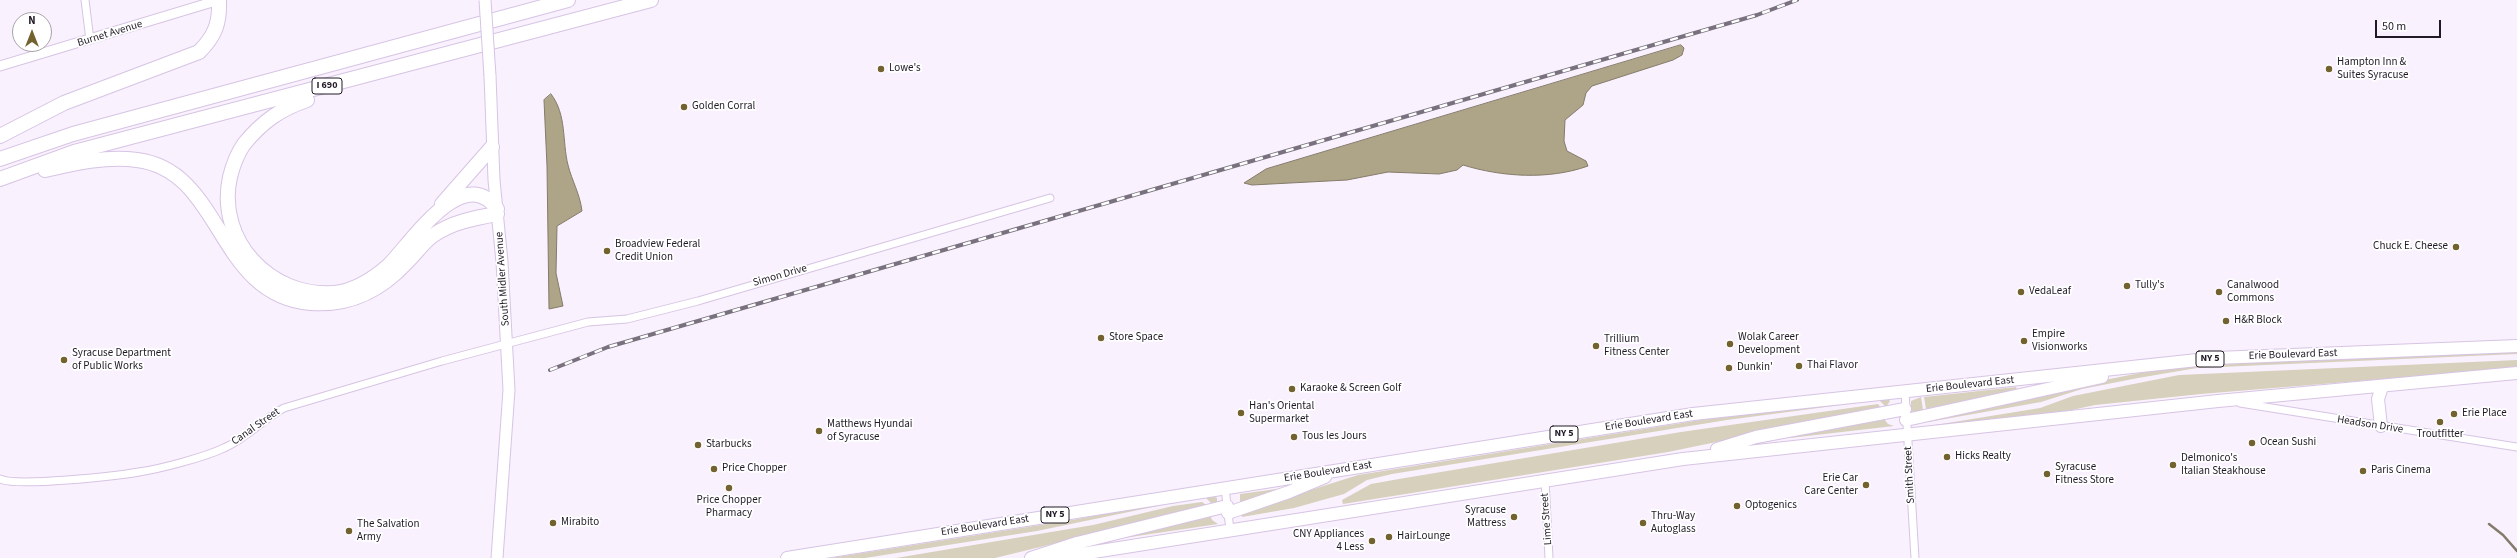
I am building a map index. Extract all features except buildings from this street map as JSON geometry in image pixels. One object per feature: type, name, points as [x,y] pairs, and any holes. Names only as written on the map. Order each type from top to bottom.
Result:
[{"type":"highway","points":[[0,136],[64,103],[199,52],[212,40],[217,29],[220,0]]},
{"type":"highway","name":"I 690","points":[[0,159],[73,134],[568,0]]},
{"type":"highway","name":"I 690","points":[[2,178],[74,152],[651,0]]},
{"type":"highway","points":[[372,74],[334,93],[288,106],[271,116],[257,128],[240,150],[233,166],[228,189],[230,223],[244,251],[272,279],[296,289],[314,292],[335,292],[373,278],[388,266],[492,147]]},
{"type":"highway","points":[[2,178],[88,160],[113,158],[138,160],[165,169],[180,178],[194,191],[248,272],[270,289],[287,297],[311,303],[338,302],[374,291],[388,282],[431,237],[446,227],[464,220],[497,212],[493,204],[481,197],[466,196],[435,212]]},
{"type":"main road","name":"South Midler Avenue","points":[[485,0],[490,76],[492,147],[508,344],[509,390],[497,558]]},
{"type":"main road","name":"Erie Boulevard East","points":[[787,558],[812,556],[1225,488],[1693,414],[2256,355],[2517,346]]},
{"type":"main road","points":[[1683,458],[1756,437],[1905,414],[2160,364]]},
{"type":"main road","points":[[1056,558],[1683,458],[2224,400],[2382,387],[2517,373]]},
{"type":"main road","points":[[2381,426],[2378,399],[2382,387]]},
{"type":"main road","points":[[1031,558],[1077,543],[1227,510],[1289,492],[1340,470]]},
{"type":"street","points":[[85,0],[90,40]]},
{"type":"street","name":"Burnet Avenue","points":[[0,66],[220,0]]},
{"type":"street","name":"Simon Drive","points":[[508,344],[588,322],[627,319],[698,301],[1050,198]]},
{"type":"street","name":"Canal Street","points":[[0,479],[34,482],[140,472],[222,449],[241,440],[271,415],[284,408],[508,344]]},
{"type":"street","name":"Smith Street","points":[[1904,392],[1915,558]]},
{"type":"street","name":"Headson Drive","points":[[2224,400],[2517,447]]},
{"type":"street","name":"Lime Street","points":[[1545,480],[1549,558]]},
{"type":"street","points":[[1225,488],[1230,530]]},
{"type":"shaded area","points":[[1681,45],[1684,48],[1682,55],[1673,60],[1592,86],[1586,93],[1583,105],[1565,120],[1564,141],[1567,151],[1586,161],[1588,166],[1558,173],[1526,175],[1494,172],[1463,165],[1457,170],[1439,174],[1388,172],[1347,180],[1252,185],[1244,183],[1266,169]]},
{"type":"shaded area","points":[[551,94],[560,111],[566,156],[580,199],[582,211],[557,226],[556,273],[563,306],[549,309],[547,166],[544,100]]},
{"type":"shaded area","points":[[2517,349],[2517,354],[2197,368],[2082,389],[2041,402],[1928,422],[1927,416],[2179,365]]},
{"type":"shaded area","points":[[2517,360],[2517,368],[2201,394],[2095,405],[2058,413],[1929,426],[2040,408],[2073,396],[2179,375]]},
{"type":"shaded area","points":[[2016,387],[2017,390],[1926,409],[1924,397]]},
{"type":"shaded area","points":[[1886,396],[1890,401],[1886,407],[1879,400],[1727,420],[1392,474],[1367,480],[1344,494],[1294,508],[1242,517],[1241,512],[1358,475],[1769,409]]},
{"type":"shaded area","points":[[1921,397],[1923,410],[1911,412],[1911,401]]},
{"type":"shaded area","points":[[1878,404],[1881,408],[1668,452],[1343,504],[1342,500],[1371,484],[1681,432]]},
{"type":"shaded area","points":[[1884,419],[1888,424],[1894,426],[1790,438],[1789,436]]},
{"type":"shaded area","points":[[1284,488],[1240,504],[1240,494]]},
{"type":"shaded area","points":[[1209,494],[1217,498],[1217,504],[1213,505],[1206,498],[1201,497],[1037,531],[865,558],[831,558],[1072,520]]},
{"type":"shaded area","points":[[1202,502],[1208,506],[995,558],[896,558],[1093,525],[1173,506]]},
{"type":"shaded area","points":[[1210,514],[1212,520],[1218,524],[1117,539]]},
{"type":"waterway","points":[[2489,524],[2503,535],[2517,551]]},
{"type":"railway","points":[[550,370],[608,347],[1757,15],[1797,0]]},
{"type":"place","name":"Lowe's","points":[[881,69]]},
{"type":"place","name":"Hampton Inn & Suites Syracuse","points":[[2329,69]]},
{"type":"place","name":"Golden Corral","points":[[684,107]]},
{"type":"place","name":"Chuck E. Cheese","points":[[2456,247]]},
{"type":"place","name":"Broadview Federal Credit Union","points":[[607,251]]},
{"type":"place","name":"Tully's","points":[[2127,286]]},
{"type":"place","name":"VedaLeaf","points":[[2021,292]]},
{"type":"place","name":"Canalwood Commons","points":[[2219,292]]},
{"type":"place","name":"H&R Block","points":[[2226,321]]},
{"type":"place","name":"Store Space","points":[[1101,338]]},
{"type":"place","name":"Empire Visionworks","points":[[2024,341]]},
{"type":"place","name":"Wolak Career Development","points":[[1730,344]]},
{"type":"place","name":"Trillium Fitness Center","points":[[1596,346]]},
{"type":"place","name":"Syracuse Department of Public Works","points":[[64,360]]},
{"type":"place","name":"Thai Flavor","points":[[1799,366]]},
{"type":"place","name":"Dunkin'","points":[[1729,368]]},
{"type":"place","name":"Karaoke & Screen Golf","points":[[1292,389]]},
{"type":"place","name":"Han's Oriental Supermarket","points":[[1241,413]]},
{"type":"place","name":"Erie Place","points":[[2454,414]]},
{"type":"place","name":"Troutfitter","points":[[2440,422]]},
{"type":"place","name":"Matthews Hyundai of Syracuse","points":[[819,431]]},
{"type":"place","name":"Tous les Jours","points":[[1294,437]]},
{"type":"place","name":"Ocean Sushi","points":[[2252,443]]},
{"type":"place","name":"Starbucks","points":[[698,445]]},
{"type":"place","name":"Hicks Realty","points":[[1947,457]]},
{"type":"place","name":"Delmonico's Italian Steakhouse","points":[[2173,465]]},
{"type":"place","name":"Price Chopper","points":[[714,469]]},
{"type":"place","name":"Paris Cinema","points":[[2363,471]]},
{"type":"place","name":"Syracuse Fitness Store","points":[[2047,474]]},
{"type":"place","name":"Erie Car Care Center","points":[[1866,485]]},
{"type":"place","name":"Price Chopper Pharmacy","points":[[729,488]]},
{"type":"place","name":"Optogenics","points":[[1737,506]]},
{"type":"place","name":"Syracuse Mattress","points":[[1514,517]]},
{"type":"place","name":"Mirabito","points":[[553,523]]},
{"type":"place","name":"Thru-Way Autoglass","points":[[1643,523]]},
{"type":"place","name":"The Salvation Army","points":[[349,531]]},
{"type":"place","name":"HairLounge","points":[[1389,537]]},
{"type":"place","name":"CNY Appliances 4 Less","points":[[1372,541]]}]
